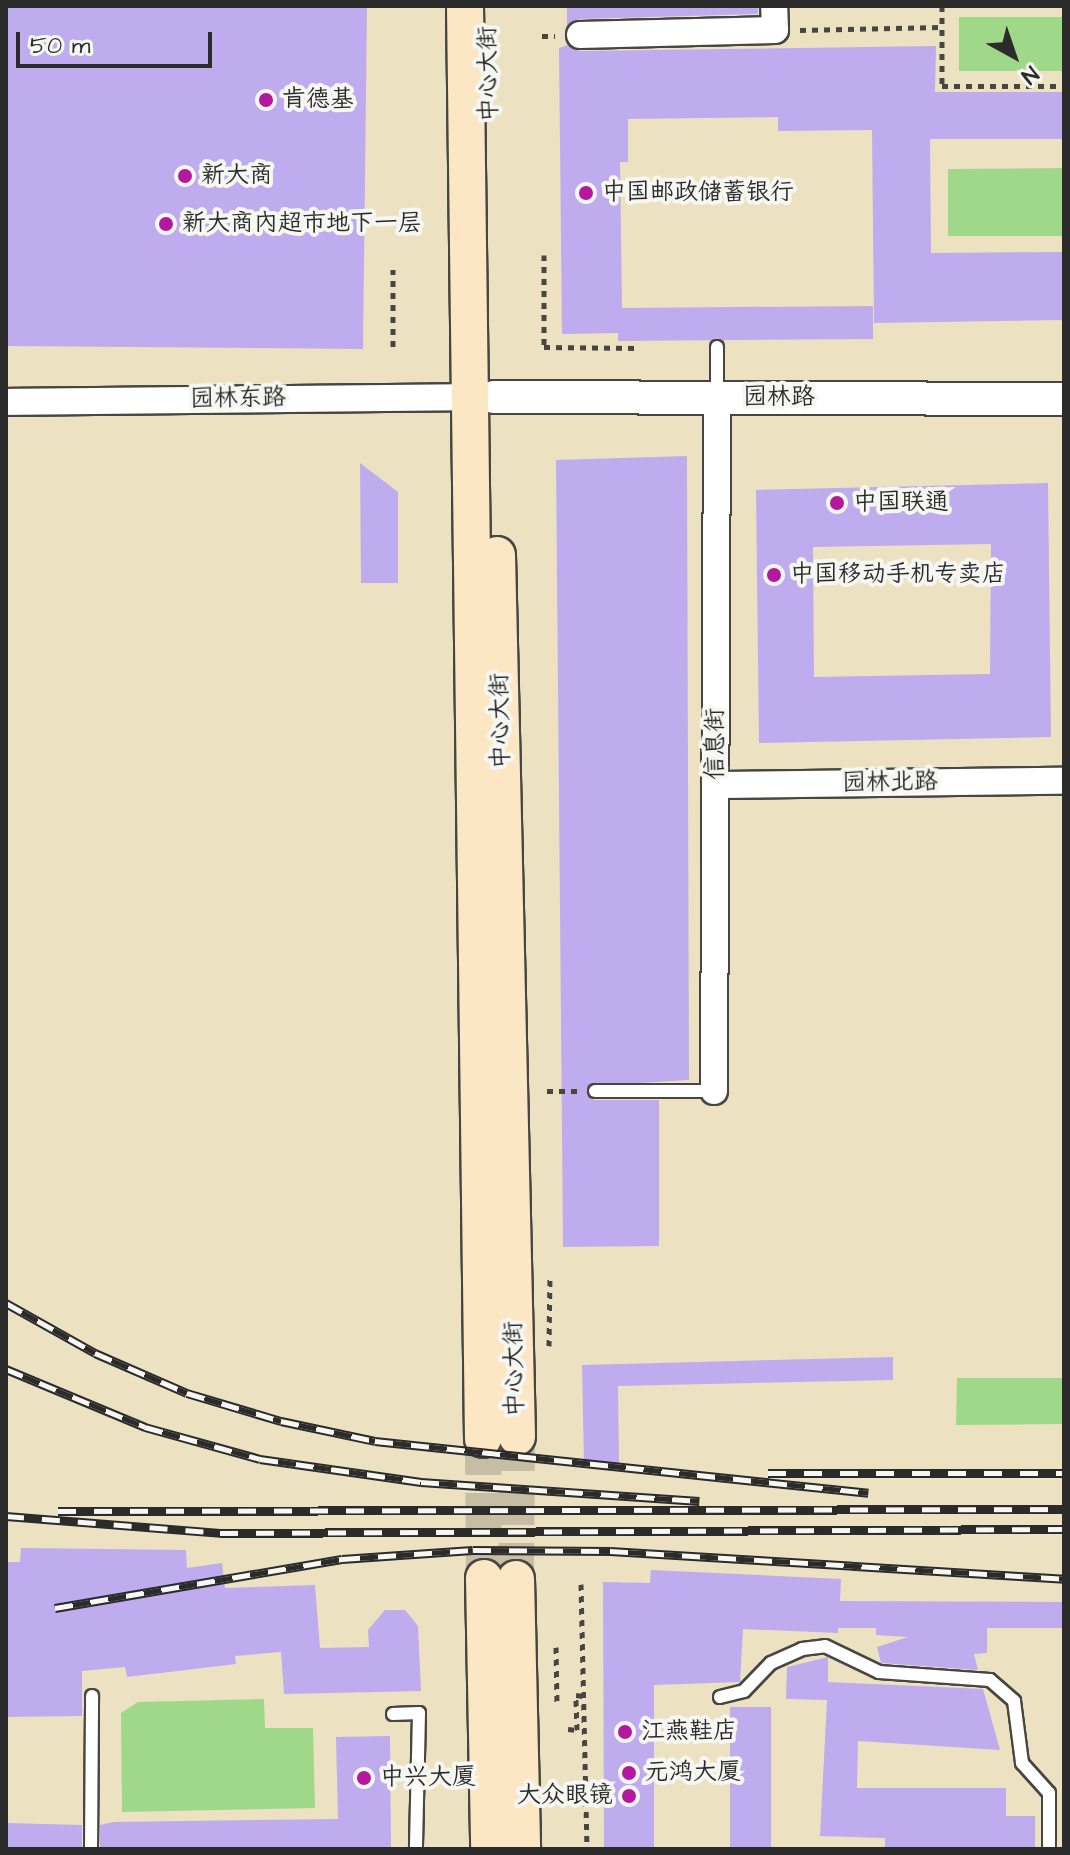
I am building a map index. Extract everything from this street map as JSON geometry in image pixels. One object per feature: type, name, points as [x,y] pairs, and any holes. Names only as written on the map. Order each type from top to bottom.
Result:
[{"type":"main road","name":"中心大街","points":[[482,397],[488,6]]},
{"type":"main road","name":"中心大街","points":[[465,22],[482,397],[500,1438]]},
{"type":"main road","points":[[489,1849],[500,1578],[522,1849]]},
{"type":"street","points":[[580,35],[775,18]]},
{"type":"street","name":"园林路","points":[[482,397],[1064,399]]},
{"type":"street","name":"园林东路","points":[[6,402],[482,397]]},
{"type":"street","name":"信息街","points":[[714,1091],[717,397]]},
{"type":"street","name":"园林北路","points":[[715,785],[1064,781]]},
{"type":"lane","points":[[717,347],[717,397]]},
{"type":"lane","points":[[595,1091],[714,1091]]},
{"type":"lane","points":[[720,1697],[744,1691],[771,1663],[802,1649],[825,1646],[879,1672],[990,1680],[1014,1701],[1022,1763],[1049,1793],[1049,1849]]},
{"type":"lane","points":[[91,1849],[92,1696]]},
{"type":"lane","points":[[393,1714],[419,1713],[416,1849]]},
{"type":"path","points":[[942,6],[942,86],[1064,86]]},
{"type":"path","points":[[775,18],[942,27]]},
{"type":"path","points":[[544,255],[544,347],[638,348]]},
{"type":"path","points":[[393,269],[393,348]]},
{"type":"path","points":[[547,1091],[595,1091]]},
{"type":"path","points":[[549,1346],[550,1275]]},
{"type":"path","points":[[581,1584],[587,1849]]},
{"type":"path","points":[[556,1647],[557,1706]]},
{"type":"path","points":[[568,1729],[577,1730],[576,1695],[583,1696]]},
{"type":"green space","points":[[959,17],[1064,17],[1064,71],[959,71]]},
{"type":"green space","points":[[1064,168],[1064,236],[948,236],[948,169]]},
{"type":"green space","points":[[957,1378],[1064,1378],[1064,1424],[956,1425]]},
{"type":"green space","points":[[264,1699],[265,1728],[313,1728],[315,1808],[122,1812],[121,1713],[138,1702]]},
{"type":"building","name":"新大商","points":[[6,6],[367,6],[363,349],[6,346]]},
{"type":"building","points":[[567,6],[758,6],[758,14],[580,19],[567,26]]},
{"type":"building","points":[[568,45],[580,51],[936,46],[935,92],[1064,92],[1064,139],[930,139],[931,253],[1064,252],[1064,320],[874,323],[872,130],[778,131],[778,117],[628,119],[628,162],[620,162],[622,308],[873,306],[873,339],[618,341],[618,333],[562,334],[559,48]]},
{"type":"building","points":[[687,456],[689,1080],[588,1086],[587,1095],[594,1100],[659,1100],[659,1246],[563,1247],[556,460]]},
{"type":"building","points":[[360,463],[398,492],[398,583],[361,583]]},
{"type":"building","points":[[1048,483],[1051,737],[759,743],[756,490]],"holes":[[[991,544],[990,674],[814,677],[813,547]]]},
{"type":"building","points":[[893,1357],[893,1380],[618,1386],[619,1464],[584,1465],[582,1365]]},
{"type":"building","points":[[21,1548],[186,1550],[187,1568],[222,1563],[225,1588],[315,1585],[320,1648],[369,1647],[368,1630],[385,1610],[405,1610],[418,1626],[421,1691],[284,1694],[281,1652],[235,1656],[236,1664],[127,1677],[125,1667],[82,1671],[82,1716],[6,1717],[6,1562],[20,1562]]},
{"type":"building","points":[[651,1570],[841,1579],[840,1601],[1064,1602],[1064,1628],[987,1628],[987,1653],[974,1654],[978,1670],[881,1663],[877,1647],[908,1637],[876,1635],[876,1628],[838,1628],[838,1633],[743,1629],[740,1682],[654,1685],[654,1849],[604,1849],[603,1582],[650,1583]]},
{"type":"building","points":[[828,1657],[828,1682],[983,1689],[1000,1750],[858,1741],[857,1788],[1006,1788],[1006,1816],[1035,1816],[1035,1849],[885,1849],[885,1838],[820,1836],[827,1700],[786,1699],[787,1667]]},
{"type":"building","points":[[730,1707],[771,1707],[771,1849],[730,1849]]},
{"type":"building","name":"中兴大厦","points":[[390,1736],[391,1849],[100,1849],[100,1825],[113,1822],[338,1819],[336,1737]]},
{"type":"building","points":[[6,1823],[82,1825],[82,1849],[6,1849]]},
{"type":"tunnel","points":[[516,1579],[517,1437]]},
{"type":"tunnel","points":[[483,1439],[484,1578]]},
{"type":"railway","points":[[6,1303],[95,1353],[187,1393],[281,1421],[375,1441],[868,1493]]},
{"type":"railway","points":[[6,1369],[145,1427],[260,1459],[421,1482],[699,1501]]},
{"type":"railway","points":[[768,1473],[1064,1473]]},
{"type":"railway","points":[[58,1511],[1064,1509]]},
{"type":"railway","points":[[6,1516],[220,1533],[1064,1529]]},
{"type":"railway","points":[[55,1608],[342,1559],[473,1550],[610,1551],[1064,1579]]},
{"type":"place","name":"肯德基","points":[[266,100]]},
{"type":"place","name":"新大商","points":[[185,176]]},
{"type":"place","name":"中国邮政储蓄银行","points":[[586,193]]},
{"type":"place","name":"新大商内超市地下一层","points":[[166,224]]},
{"type":"place","name":"中国联通","points":[[837,503]]},
{"type":"place","name":"中国移动手机专卖店","points":[[774,575]]},
{"type":"place","name":"江燕鞋店","points":[[625,1732]]},
{"type":"place","name":"元鸿大厦","points":[[629,1773]]},
{"type":"place","name":"中兴大厦","points":[[364,1778]]},
{"type":"place","name":"大众眼镜","points":[[629,1796]]}]
